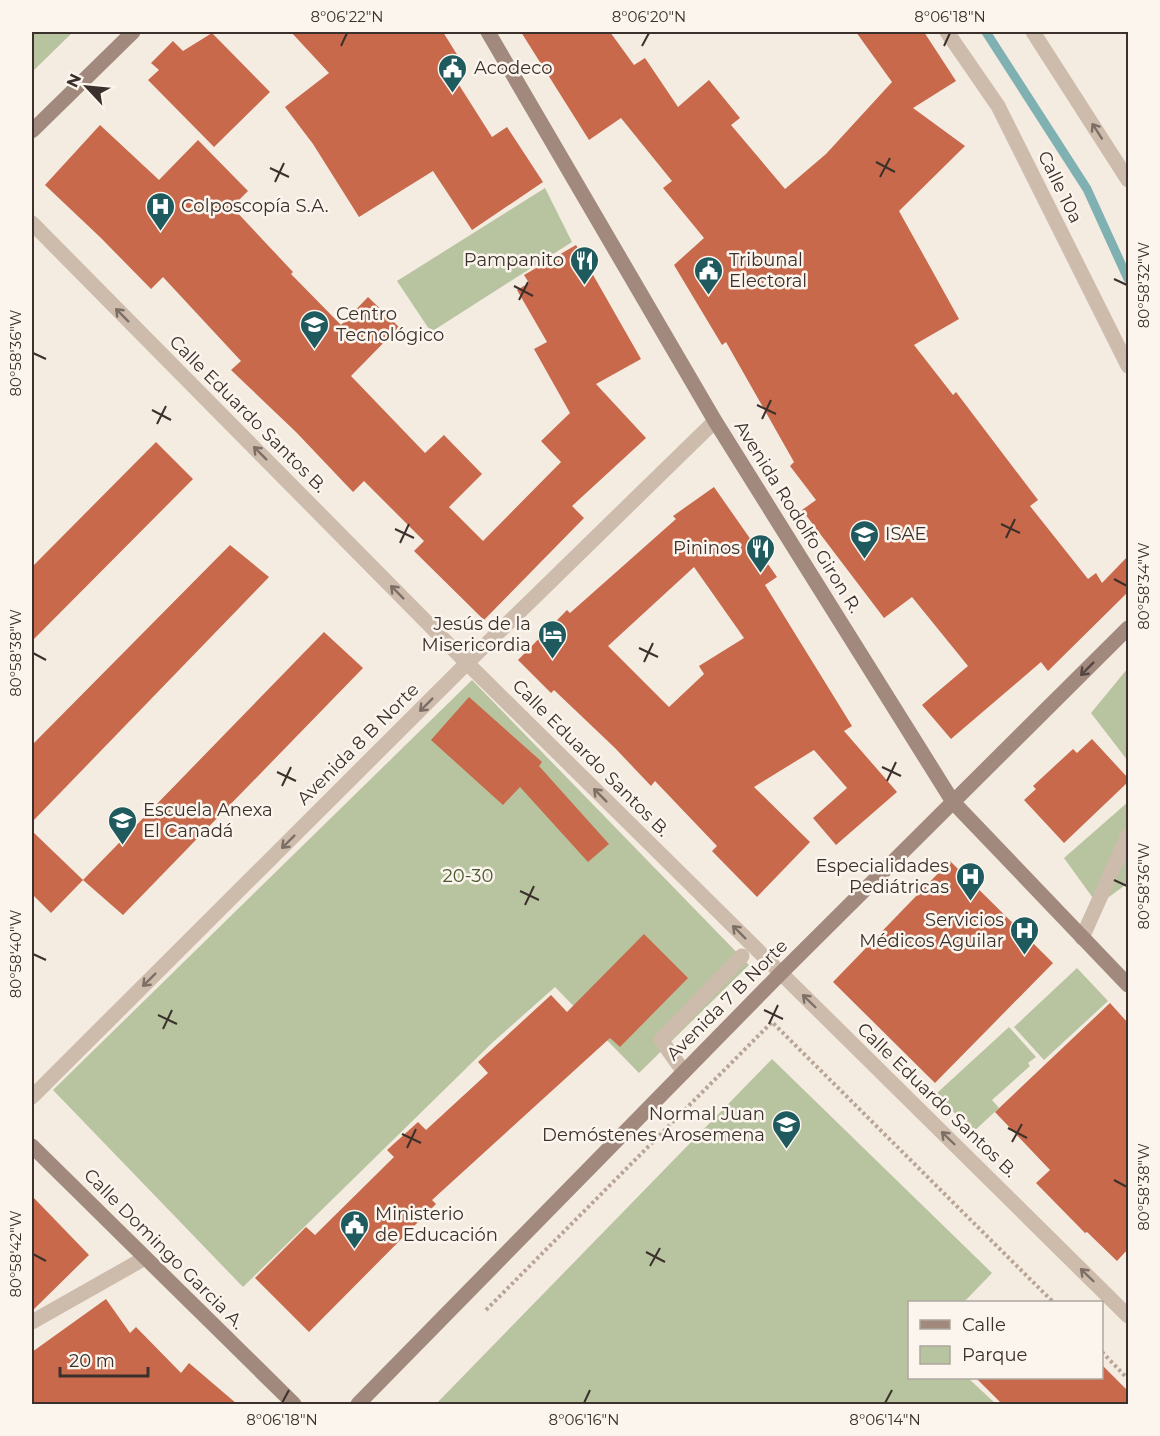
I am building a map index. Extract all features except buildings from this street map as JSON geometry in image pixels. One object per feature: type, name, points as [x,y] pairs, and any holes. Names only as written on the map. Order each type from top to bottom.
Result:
[{"type":"main road","points":[[32,131],[133,32]]},
{"type":"main road","name":"Avenida Rodolfo Giron R.","points":[[488,32],[715,421],[953,802],[1128,985]]},
{"type":"main road","name":"Avenida 7 B Norte","points":[[358,1404],[780,974],[1128,628]]},
{"type":"main road","name":"Calle Domingo Garcia A.","points":[[32,1146],[294,1404]]},
{"type":"street","name":"Calle 10a","points":[[947,32],[998,106],[1128,366]]},
{"type":"street","points":[[1033,32],[1128,180]]},
{"type":"street","name":"Calle Eduardo Santos B.","points":[[32,223],[467,663],[1128,1316]]},
{"type":"street","name":"Avenida 8 B Norte","points":[[32,1097],[467,663],[715,421]]},
{"type":"street","points":[[1083,938],[1128,835]]},
{"type":"street","points":[[684,1072],[661,1040],[742,956]]},
{"type":"street","points":[[32,1322],[145,1258]]},
{"type":"path","points":[[483,1313],[772,1022],[1052,1301]]},
{"type":"path","points":[[1103,1354],[1128,1379]]},
{"type":"green space","points":[[32,32],[73,32],[32,72]]},
{"type":"green space","points":[[545,188],[572,242],[431,332],[397,281]]},
{"type":"green space","points":[[1128,668],[1128,761],[1091,713]]},
{"type":"green space","name":"20-30","points":[[472,680],[749,965],[639,1073],[555,987],[493,1042],[243,1287],[53,1090]]},
{"type":"green space","points":[[1128,802],[1128,883],[1098,905],[1064,858]]},
{"type":"green space","points":[[1077,968],[1108,1001],[1044,1060],[1014,1027]]},
{"type":"green space","points":[[1009,1027],[1036,1057],[1028,1063],[1030,1066],[992,1100],[999,1108],[972,1133],[937,1093]]},
{"type":"green space","name":"Normal Juan Demóstenes Arosemena","points":[[772,1059],[992,1273],[965,1301],[908,1301],[908,1379],[969,1379],[996,1404],[436,1404]]},
{"type":"waterway","points":[[986,32],[1087,189],[1128,279]]},
{"type":"place","name":"Acodeco","points":[[453,94]]},
{"type":"place","name":"Colposcopía S.A.","points":[[160,232]]},
{"type":"place","name":"Pampanito","points":[[585,286]]},
{"type":"place","name":"Tribunal Electoral","points":[[708,296]]},
{"type":"place","name":"Centro Tecnológico","points":[[315,350]]},
{"type":"place","name":"ISAE","points":[[864,560]]},
{"type":"place","name":"Pininos","points":[[761,574]]},
{"type":"place","name":"Jesús de la Misericordia","points":[[552,660]]},
{"type":"place","name":"Escuela Anexa El Canadá","points":[[122,846]]},
{"type":"place","name":"Especialidades Pediátricas","points":[[970,902]]},
{"type":"place","name":"Servicios Médicos Aguilar","points":[[1025,956]]},
{"type":"place","name":"Normal Juan Demóstenes Arosemena","points":[[786,1150]]},
{"type":"place","name":"Ministerio de Educación","points":[[354,1250]]}]
